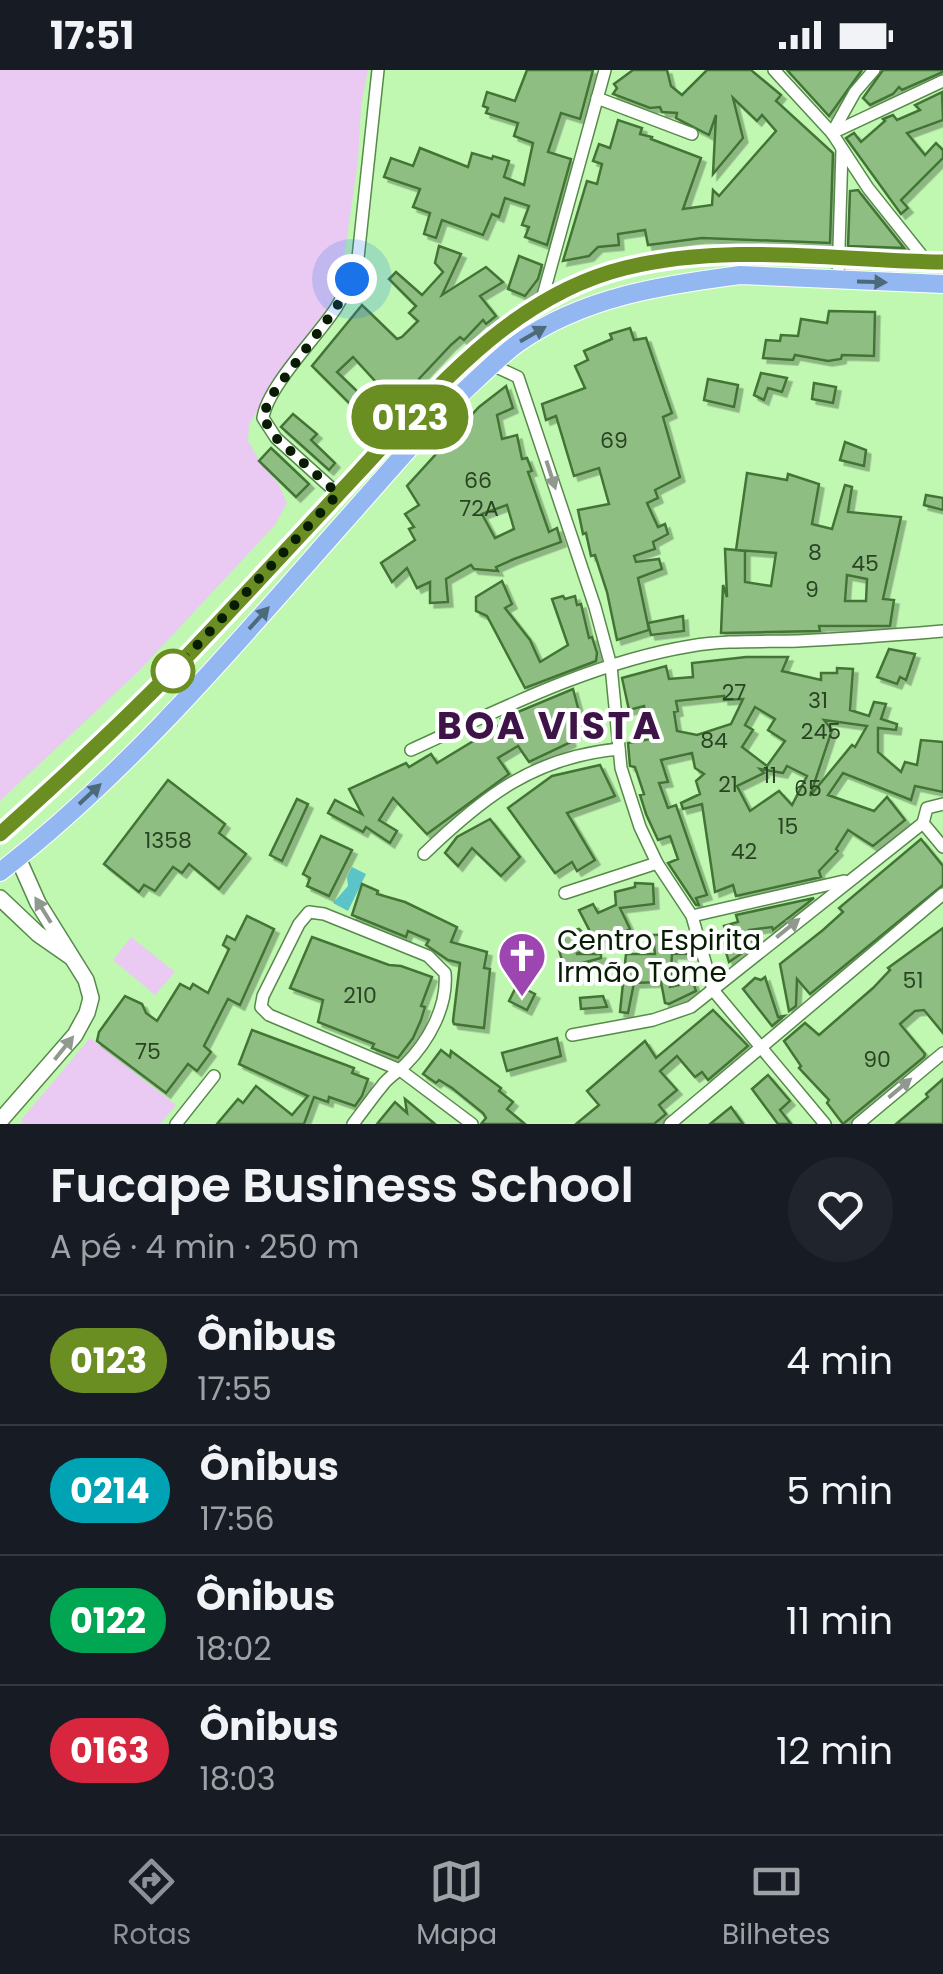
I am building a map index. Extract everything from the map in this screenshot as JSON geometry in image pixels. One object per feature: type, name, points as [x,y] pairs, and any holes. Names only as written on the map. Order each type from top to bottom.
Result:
[{"type":"main road","points":[[0,834],[134,711],[460,366],[541,303],[625,268],[674,260],[732,255],[935,262]]},
{"type":"main road","points":[[0,872],[153,734],[441,414],[516,344],[602,301],[659,287],[740,275],[943,284]]},
{"type":"street","points":[[338,494],[276,438],[263,418],[269,399],[336,308],[352,279],[358,258],[378,70]]},
{"type":"street","points":[[541,303],[605,70]]},
{"type":"street","points":[[774,70],[832,133],[868,188],[935,262]]},
{"type":"street","points":[[832,133],[855,92],[874,70]]},
{"type":"street","points":[[832,133],[943,81]]},
{"type":"street","points":[[597,98],[692,134]]},
{"type":"street","points":[[838,280],[842,150]]},
{"type":"street","points":[[840,190],[868,188]]},
{"type":"street","points":[[492,366],[518,377],[611,666],[619,749],[629,798],[658,863],[692,916],[713,990],[825,1124]]},
{"type":"street","points":[[411,750],[611,666],[674,649],[726,642],[943,632]]},
{"type":"street","points":[[424,854],[475,806],[524,774],[584,752],[619,749]]},
{"type":"street","points":[[572,1035],[691,1008],[923,822],[928,808],[943,804]]},
{"type":"street","points":[[923,822],[943,848]]},
{"type":"street","points":[[1,1122],[74,1034],[91,998],[75,959],[38,903],[18,858]]},
{"type":"street","points":[[566,893],[658,863]]},
{"type":"street","points":[[692,916],[846,881]]},
{"type":"street","points":[[670,1124],[943,894]]},
{"type":"street","points":[[0,898],[38,934],[75,959]]},
{"type":"street","points":[[353,1124],[382,1085],[400,1070],[428,1038],[437,1018],[445,973],[428,956],[324,914],[310,912],[300,924],[261,1008],[400,1070],[472,1124]]},
{"type":"street","points":[[858,1124],[943,1053]]},
{"type":"street","points":[[176,1124],[214,1076]]},
{"type":"shaded area","points":[[0,70],[368,70],[339,293],[279,373],[249,425],[248,441],[278,483],[287,503],[275,525],[138,672],[0,801]]},
{"type":"shaded area","points":[[131,937],[175,972],[155,995],[113,960]]},
{"type":"shaded area","points":[[90,1038],[176,1105],[160,1124],[22,1124],[22,1119]]},
{"type":"water","points":[[352,867],[366,874],[348,911],[333,903],[348,886]]},
{"type":"building","points":[[527,70],[593,70],[580,119],[561,113],[548,152],[571,159],[547,245],[525,237],[529,227],[522,225],[529,206],[505,198],[499,217],[492,214],[483,235],[442,220],[436,238],[424,234],[430,213],[413,207],[420,189],[384,177],[391,158],[413,166],[420,148],[468,167],[472,153],[492,159],[493,156],[509,161],[504,177],[524,185],[533,143],[514,136],[518,123],[486,113],[488,108],[483,106],[487,92],[515,101]]},
{"type":"building","points":[[633,70],[667,70],[671,86],[682,95],[707,70],[751,70],[781,95],[776,101],[833,153],[830,243],[702,238],[648,245],[645,230],[618,234],[619,245],[598,247],[589,256],[563,261],[587,181],[597,184],[602,164],[593,161],[599,144],[610,148],[618,120],[642,128],[640,134],[701,158],[683,209],[712,205],[713,190],[719,196],[776,131],[762,115],[757,121],[733,98],[743,138],[713,174],[716,115],[709,135],[676,118],[677,113],[662,112],[660,107],[650,108],[613,94],[617,88],[614,84]]},
{"type":"building","points":[[787,70],[862,70],[829,116]]},
{"type":"building","points":[[883,70],[943,72],[902,90],[899,87],[870,105],[863,98]]},
{"type":"building","points":[[942,92],[943,120],[907,133],[925,155],[936,143],[943,150],[943,158],[901,200],[908,208],[901,214],[846,138],[854,133],[861,142],[883,119],[893,115],[897,120],[920,110],[915,105]]},
{"type":"building","points":[[858,190],[904,248],[848,246],[850,191]]},
{"type":"building","points":[[439,246],[461,254],[442,295],[486,267],[503,282],[480,296],[496,316],[486,324],[483,320],[464,340],[460,337],[451,345],[399,407],[353,357],[337,372],[387,420],[377,431],[312,366],[362,305],[397,339],[402,337],[418,321],[409,313],[416,306],[389,279],[396,272],[422,295],[443,272],[435,263]]},
{"type":"building","points":[[519,256],[542,265],[538,279],[525,296],[508,289]]},
{"type":"building","points":[[829,311],[875,312],[874,356],[842,355],[841,359],[828,361],[795,355],[793,360],[763,358],[766,340],[780,341],[781,335],[798,336],[801,319],[827,323]]},
{"type":"building","points":[[630,328],[634,340],[646,338],[672,413],[663,417],[680,477],[655,490],[658,498],[647,503],[658,527],[665,524],[668,534],[653,542],[655,549],[634,556],[636,562],[659,559],[662,569],[638,578],[649,630],[617,640],[607,592],[595,555],[591,556],[586,533],[583,534],[578,510],[609,504],[599,468],[574,476],[556,416],[546,420],[542,404],[585,388],[575,366],[588,360],[584,351],[612,339],[610,334]]},
{"type":"building","points":[[761,373],[787,378],[782,392],[768,388],[764,400],[754,395]]},
{"type":"building","points":[[708,379],[738,385],[734,407],[704,400]]},
{"type":"building","points":[[814,383],[836,387],[833,403],[812,399]]},
{"type":"building","points":[[506,386],[513,408],[497,415],[502,439],[517,435],[549,532],[557,528],[561,542],[496,567],[498,571],[474,569],[471,565],[446,579],[448,602],[430,603],[430,582],[417,588],[407,568],[392,582],[381,563],[415,540],[409,529],[414,527],[405,514],[419,505],[407,486],[479,407]],"holes":[[[507,505],[514,529],[495,538],[482,514]]]},
{"type":"building","points":[[293,414],[317,434],[311,440],[335,463],[329,470],[281,427]]},
{"type":"building","points":[[845,442],[866,450],[864,466],[840,460]]},
{"type":"building","points":[[271,448],[309,484],[296,497],[259,461]]},
{"type":"building","points":[[747,473],[787,480],[788,474],[819,484],[812,524],[832,529],[845,485],[852,487],[848,512],[901,517],[883,599],[894,600],[890,626],[721,633],[723,585],[727,597],[725,549],[745,551],[745,582],[771,586],[776,553],[736,550]],"holes":[[[847,575],[867,579],[866,601],[845,601]]]},
{"type":"building","points":[[926,495],[943,498],[943,510],[924,505]]},
{"type":"building","points":[[502,581],[512,604],[505,608],[530,640],[540,662],[568,645],[552,599],[563,596],[575,596],[577,605],[581,604],[597,653],[596,661],[525,688],[487,616],[476,611],[476,597]]},
{"type":"building","points":[[683,616],[684,631],[651,635],[648,623]]},
{"type":"building","points":[[889,649],[915,654],[906,680],[900,677],[897,684],[877,677]]},
{"type":"building","points":[[788,657],[782,671],[821,680],[821,673],[853,669],[850,710],[869,716],[874,702],[886,704],[881,719],[897,724],[896,730],[878,728],[878,752],[901,772],[905,762],[917,765],[921,740],[943,742],[943,792],[915,786],[911,800],[843,773],[828,795],[874,811],[887,797],[905,820],[873,846],[848,830],[838,851],[819,871],[821,877],[736,896],[733,885],[715,892],[702,804],[683,809],[681,803],[700,794],[696,781],[704,774],[695,768],[692,753],[661,760],[668,782],[659,783],[668,808],[676,805],[707,895],[696,898],[696,905],[668,863],[678,859],[670,836],[658,840],[640,795],[644,794],[635,767],[630,766],[628,743],[650,739],[644,706],[629,710],[622,678],[666,666],[669,679],[693,677],[692,663]],"holes":[[[724,696],[724,700],[743,699],[731,724],[697,735],[677,731],[676,701]],[[755,707],[775,719],[768,730],[785,741],[767,766],[742,747],[753,730],[745,725]],[[824,720],[867,726],[855,747],[852,745],[810,796],[832,730]],[[787,766],[807,776],[792,805],[779,791],[750,811],[737,786],[764,773],[760,769],[783,773]]]},
{"type":"building","points":[[573,689],[584,730],[569,735],[571,742],[529,762],[518,746],[498,758],[509,774],[427,834],[393,798],[379,820],[397,831],[390,843],[366,827],[363,832],[328,813],[335,800],[362,814],[349,789],[406,763],[409,767],[431,754],[437,763],[503,723],[501,719]]},
{"type":"building","points":[[600,765],[615,796],[567,813],[595,860],[577,871],[572,862],[555,873],[508,808],[552,776]]},
{"type":"building","points":[[168,780],[225,824],[219,833],[246,854],[219,889],[189,864],[182,873],[173,867],[155,891],[144,885],[139,892],[104,864]]},
{"type":"building","points":[[297,799],[308,804],[282,861],[270,855]]},
{"type":"building","points":[[490,819],[520,857],[501,876],[472,848],[458,866],[445,853],[457,837]]},
{"type":"building","points":[[321,836],[352,850],[329,896],[307,886],[310,878],[303,874]]},
{"type":"building","points":[[921,839],[943,866],[943,885],[810,994],[797,979],[796,1006],[789,1011],[780,964],[823,930],[843,912],[839,908]]},
{"type":"building","points":[[635,883],[653,884],[654,904],[620,908],[630,929],[597,945],[579,910],[593,904],[598,913],[616,905],[615,892],[635,887]]},
{"type":"building","points":[[362,884],[457,927],[451,942],[487,952],[484,968],[490,969],[484,1028],[454,1024],[460,963],[426,945],[429,940],[408,931],[406,937],[352,915]]},
{"type":"building","points":[[814,898],[773,930],[749,930],[754,945],[729,962],[721,936],[726,935],[724,926],[738,922],[736,915]]},
{"type":"building","points":[[247,916],[274,929],[240,1005],[228,999],[204,1046],[211,1052],[197,1071],[188,1064],[166,1093],[97,1041],[99,1032],[125,996],[142,1004],[157,1021],[180,984],[190,989],[193,984],[208,993],[229,949],[223,945],[227,936],[235,940]]},
{"type":"building","points":[[943,928],[943,1033],[924,1010],[915,1011],[900,1024],[924,1057],[843,1124],[827,1103],[829,1100],[799,1068],[784,1041],[805,1023],[819,1035],[873,988],[888,968]]},
{"type":"building","points":[[579,929],[596,946],[576,954],[601,954],[601,958],[564,968],[557,942],[564,940],[563,933]]},
{"type":"building","points":[[687,934],[693,954],[672,954],[670,987],[693,982],[696,991],[669,1004],[665,1003],[661,982],[634,983],[628,1013],[620,1012],[626,954],[655,954],[653,935]]},
{"type":"building","points":[[312,937],[432,977],[421,1006],[425,1007],[421,1020],[398,1058],[318,1022],[323,1000],[290,988]]},
{"type":"building","points":[[765,977],[778,1017],[784,1016],[772,1026],[743,989],[755,978]]},
{"type":"building","name":"Centro Espirita Irmão Tome","points":[[517,985],[535,994],[527,1010],[509,1001]]},
{"type":"building","points":[[603,996],[607,1007],[581,1009],[580,998]]},
{"type":"building","points":[[713,1010],[748,1046],[708,1080],[702,1072],[695,1077],[677,1056],[660,1071],[677,1090],[659,1105],[666,1114],[654,1124],[576,1124],[599,1105],[587,1091],[645,1041],[656,1058]]},
{"type":"building","points":[[252,1030],[354,1068],[352,1073],[368,1079],[362,1096],[355,1106],[329,1097],[328,1102],[314,1097],[304,1124],[217,1124],[238,1099],[243,1103],[256,1086],[292,1115],[308,1096],[239,1064]]},
{"type":"building","points":[[557,1038],[561,1056],[507,1071],[502,1053]]},
{"type":"building","points":[[441,1050],[450,1057],[451,1051],[501,1088],[499,1091],[513,1102],[507,1109],[525,1124],[481,1124],[486,1118],[483,1113],[452,1088],[423,1074]]},
{"type":"building","points":[[768,1075],[790,1101],[780,1110],[791,1124],[778,1124],[752,1089]]},
{"type":"building","points":[[943,1079],[943,1124],[896,1124],[928,1097],[926,1094]]},
{"type":"building","points":[[405,1099],[435,1124],[377,1124],[395,1102],[407,1113]]},
{"type":"building","points":[[731,1107],[743,1124],[710,1124]]},
{"type":"bus line","name":"0123","points":[[0,834],[134,711],[436,388],[504,328],[541,303],[625,268],[674,260],[732,255],[943,262]]},
{"type":"place","name":"Centro Espirita Irmão Tome","points":[[522,998]]},
{"type":"district","name":"BOA VISTA","points":[[550,725]]},
{"type":"route","points":[[173,671],[338,494],[276,438],[263,418],[269,399],[336,308],[352,279]]}]
